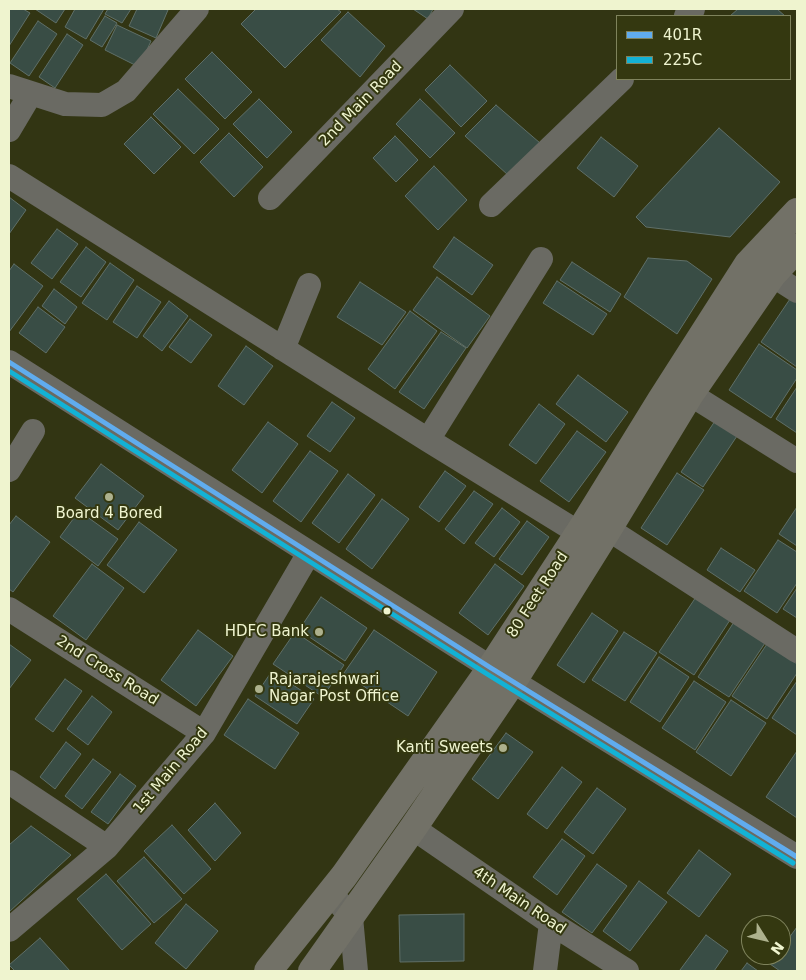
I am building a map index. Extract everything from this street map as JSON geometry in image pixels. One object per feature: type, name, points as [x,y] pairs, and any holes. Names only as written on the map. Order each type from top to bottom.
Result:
[{"type":"main road","name":"80 Feet Road","points":[[312,971],[413,828],[502,674],[579,533],[681,368],[748,264],[797,212]]},
{"type":"main road","name":"80 Feet Road","points":[[268,971],[502,674],[608,529],[690,394],[772,274],[797,248]]},
{"type":"street","points":[[9,86],[65,104],[102,105],[126,91],[197,9]]},
{"type":"street","name":"2nd Main Road","points":[[270,198],[452,9]]},
{"type":"street","points":[[491,205],[621,80]]},
{"type":"street","points":[[9,130],[31,94]]},
{"type":"street","points":[[9,176],[579,533]]},
{"type":"street","points":[[428,440],[541,259]]},
{"type":"street","points":[[772,274],[797,290]]},
{"type":"street","points":[[283,348],[309,285]]},
{"type":"street","points":[[9,362],[309,554],[797,857]]},
{"type":"street","points":[[690,394],[797,461]]},
{"type":"street","points":[[9,470],[33,431]]},
{"type":"street","points":[[608,529],[797,651]]},
{"type":"street","name":"1st Main Road","points":[[9,930],[107,847],[204,733],[309,554]]},
{"type":"street","name":"2nd Cross Road","points":[[9,609],[204,733]]},
{"type":"street","points":[[9,782],[107,847]]},
{"type":"street","name":"4th Main Road","points":[[413,828],[551,923],[627,971]]},
{"type":"street","points":[[330,893],[351,917],[356,971]]},
{"type":"street","points":[[545,971],[551,923]]},
{"type":"building","points":[[9,9],[23,9],[30,13],[9,46]]},
{"type":"building","points":[[35,9],[65,9],[56,23]]},
{"type":"building","points":[[75,9],[104,9],[86,39],[65,27]]},
{"type":"building","points":[[108,9],[131,9],[122,23],[105,14]]},
{"type":"building","points":[[137,9],[168,10],[156,38],[129,26]]},
{"type":"building","points":[[256,9],[337,9],[341,12],[285,68],[241,24]]},
{"type":"building","points":[[413,9],[433,9],[428,19]]},
{"type":"building","points":[[738,9],[777,9],[784,15],[731,15]]},
{"type":"building","points":[[348,12],[385,46],[360,77],[321,40]]},
{"type":"building","points":[[105,16],[117,23],[102,47],[90,40]]},
{"type":"building","points":[[38,21],[57,34],[29,76],[10,63]]},
{"type":"building","points":[[117,25],[151,41],[139,67],[105,50]]},
{"type":"building","points":[[67,34],[83,45],[55,88],[39,77]]},
{"type":"building","points":[[212,52],[252,92],[225,119],[185,79]]},
{"type":"building","points":[[450,65],[487,101],[461,127],[425,90]]},
{"type":"building","points":[[178,89],[219,129],[194,154],[153,114]]},
{"type":"building","points":[[259,99],[292,132],[267,158],[233,124]]},
{"type":"building","points":[[420,99],[455,133],[430,158],[396,124]]},
{"type":"building","points":[[496,105],[540,143],[508,175],[465,136]]},
{"type":"building","points":[[151,117],[181,147],[154,174],[124,144]]},
{"type":"building","points":[[719,128],[780,182],[730,237],[646,227],[636,217]]},
{"type":"building","points":[[229,133],[263,167],[234,197],[200,162]]},
{"type":"building","points":[[395,136],[418,160],[396,182],[373,158]]},
{"type":"building","points":[[601,137],[638,166],[614,197],[577,168]]},
{"type":"building","points":[[434,166],[467,200],[438,230],[405,196]]},
{"type":"building","points":[[9,197],[26,210],[9,234]]},
{"type":"building","points":[[57,229],[78,244],[52,279],[31,263]]},
{"type":"building","points":[[454,237],[493,265],[472,295],[433,267]]},
{"type":"building","points":[[86,247],[106,262],[81,297],[60,282]]},
{"type":"building","points":[[648,258],[687,261],[712,279],[677,334],[624,297]]},
{"type":"building","points":[[572,262],[621,294],[610,312],[560,280]]},
{"type":"building","points":[[110,263],[134,280],[107,320],[82,303]]},
{"type":"building","points":[[14,264],[43,286],[9,332],[9,271]]},
{"type":"building","points":[[437,277],[490,316],[467,348],[413,310]]},
{"type":"building","points":[[557,281],[607,314],[593,335],[543,303]]},
{"type":"building","points":[[360,282],[406,312],[382,345],[337,317]]},
{"type":"building","points":[[137,286],[161,302],[137,338],[113,322]]},
{"type":"building","points":[[54,289],[77,307],[65,324],[42,306]]},
{"type":"building","points":[[792,296],[797,299],[797,367],[761,342]]},
{"type":"building","points":[[169,301],[188,316],[162,351],[143,336]]},
{"type":"building","points":[[38,307],[65,327],[46,353],[19,333]]},
{"type":"building","points":[[410,311],[437,331],[395,389],[368,369]]},
{"type":"building","points":[[190,319],[212,335],[191,363],[169,347]]},
{"type":"building","points":[[441,332],[466,348],[424,409],[399,392]]},
{"type":"building","points":[[759,344],[797,370],[797,378],[771,418],[729,390]]},
{"type":"building","points":[[246,346],[273,366],[244,405],[218,386]]},
{"type":"building","points":[[578,375],[628,412],[606,442],[556,404]]},
{"type":"building","points":[[797,387],[797,433],[776,419]]},
{"type":"building","points":[[332,402],[355,418],[330,452],[307,436]]},
{"type":"building","points":[[539,404],[565,424],[536,464],[509,445]]},
{"type":"building","points":[[717,418],[739,433],[703,487],[681,472]]},
{"type":"building","points":[[268,422],[298,444],[262,493],[232,470]]},
{"type":"building","points":[[577,431],[606,452],[569,502],[540,481]]},
{"type":"building","points":[[310,451],[338,471],[301,522],[273,501]]},
{"type":"building","name":"Board 4 Bored","points":[[101,464],[144,496],[118,530],[75,498]]},
{"type":"building","points":[[445,471],[466,486],[439,522],[419,507]]},
{"type":"building","points":[[677,473],[704,490],[667,545],[641,528]]},
{"type":"building","points":[[348,474],[375,495],[339,543],[312,523]]},
{"type":"building","points":[[474,491],[493,504],[464,544],[445,529]]},
{"type":"building","points":[[382,499],[409,519],[372,569],[346,549]]},
{"type":"building","points":[[797,507],[797,546],[779,534]]},
{"type":"building","points":[[502,508],[520,522],[494,557],[475,543]]},
{"type":"building","points":[[79,511],[118,539],[98,566],[60,537]]},
{"type":"building","points":[[16,516],[50,542],[13,592],[9,589],[9,525]]},
{"type":"building","points":[[527,521],[549,537],[522,575],[499,559]]},
{"type":"building","points":[[139,522],[177,550],[144,593],[107,565]]},
{"type":"building","points":[[778,540],[797,552],[797,583],[777,613],[744,591]]},
{"type":"building","points":[[721,548],[755,570],[740,592],[707,570]]},
{"type":"building","points":[[92,564],[124,588],[86,640],[53,616]]},
{"type":"building","points":[[495,564],[524,586],[488,635],[459,613]]},
{"type":"building","points":[[797,588],[797,618],[783,609]]},
{"type":"building","points":[[321,597],[367,628],[345,661],[299,630]]},
{"type":"building","points":[[696,597],[730,620],[694,675],[659,652]]},
{"type":"building","points":[[592,613],[618,631],[584,683],[557,665]]},
{"type":"building","points":[[734,622],[765,643],[729,697],[698,677]]},
{"type":"building","points":[[198,630],[233,656],[196,706],[161,680]]},
{"type":"building","points":[[374,630],[437,672],[408,716],[344,673]]},
{"type":"building","points":[[295,632],[344,665],[323,697],[273,664]]},
{"type":"building","points":[[624,632],[657,653],[625,701],[592,680]]},
{"type":"building","points":[[9,644],[31,660],[9,689]]},
{"type":"building","points":[[767,644],[797,664],[797,673],[767,719],[732,696]]},
{"type":"building","points":[[659,657],[689,677],[660,722],[630,702]]},
{"type":"building","points":[[272,671],[314,699],[297,724],[255,696]]},
{"type":"building","points":[[65,679],[82,691],[53,732],[35,719]]},
{"type":"building","points":[[694,681],[726,702],[695,750],[662,728]]},
{"type":"building","points":[[797,681],[797,735],[772,718]]},
{"type":"building","points":[[92,696],[112,712],[88,745],[67,729]]},
{"type":"building","points":[[248,699],[299,733],[275,769],[224,735]]},
{"type":"building","points":[[731,700],[766,723],[731,776],[696,752]]},
{"type":"building","points":[[506,733],[533,752],[498,799],[472,779]]},
{"type":"building","points":[[66,742],[81,754],[55,789],[40,777]]},
{"type":"building","points":[[797,751],[797,818],[766,797]]},
{"type":"building","points":[[93,759],[111,772],[82,809],[65,796]]},
{"type":"building","points":[[562,767],[582,782],[547,829],[527,814]]},
{"type":"building","points":[[120,774],[136,786],[108,824],[91,812]]},
{"type":"building","points":[[597,788],[626,809],[593,854],[564,832]]},
{"type":"building","points":[[215,803],[241,833],[215,861],[188,830]]},
{"type":"building","points":[[172,825],[211,869],[184,894],[144,851]]},
{"type":"building","points":[[31,826],[71,855],[9,912],[9,845]]},
{"type":"building","points":[[562,839],[585,856],[557,895],[533,877]]},
{"type":"building","points":[[699,850],[731,874],[699,917],[667,893]]},
{"type":"building","points":[[144,857],[182,899],[154,923],[117,881]]},
{"type":"building","points":[[597,864],[627,886],[592,933],[562,912]]},
{"type":"building","points":[[106,874],[151,924],[122,950],[77,899]]},
{"type":"building","points":[[639,881],[667,902],[630,951],[603,931]]},
{"type":"building","points":[[186,904],[218,931],[186,969],[155,943]]},
{"type":"building","points":[[464,914],[464,961],[400,962],[399,915]]},
{"type":"building","points":[[797,927],[797,971],[780,971],[771,965],[791,965],[791,935]]},
{"type":"building","points":[[706,935],[728,951],[714,971],[680,970]]},
{"type":"building","points":[[40,938],[70,971],[15,971],[9,965]]},
{"type":"building","points":[[746,965],[750,965],[758,971],[741,971]]},
{"type":"transit line","name":"401R","points":[[9,362],[491,668],[797,857]]},
{"type":"transit line","name":"225C","points":[[9,371],[487,674],[793,863]]},
{"type":"place","name":"Board 4 Bored","points":[[109,497]]},
{"type":"place","name":"HDFC Bank","points":[[319,632]]},
{"type":"place","name":"Rajarajeshwari Nagar Post Office","points":[[259,689]]},
{"type":"place","name":"Kanti Sweets","points":[[503,748]]}]
